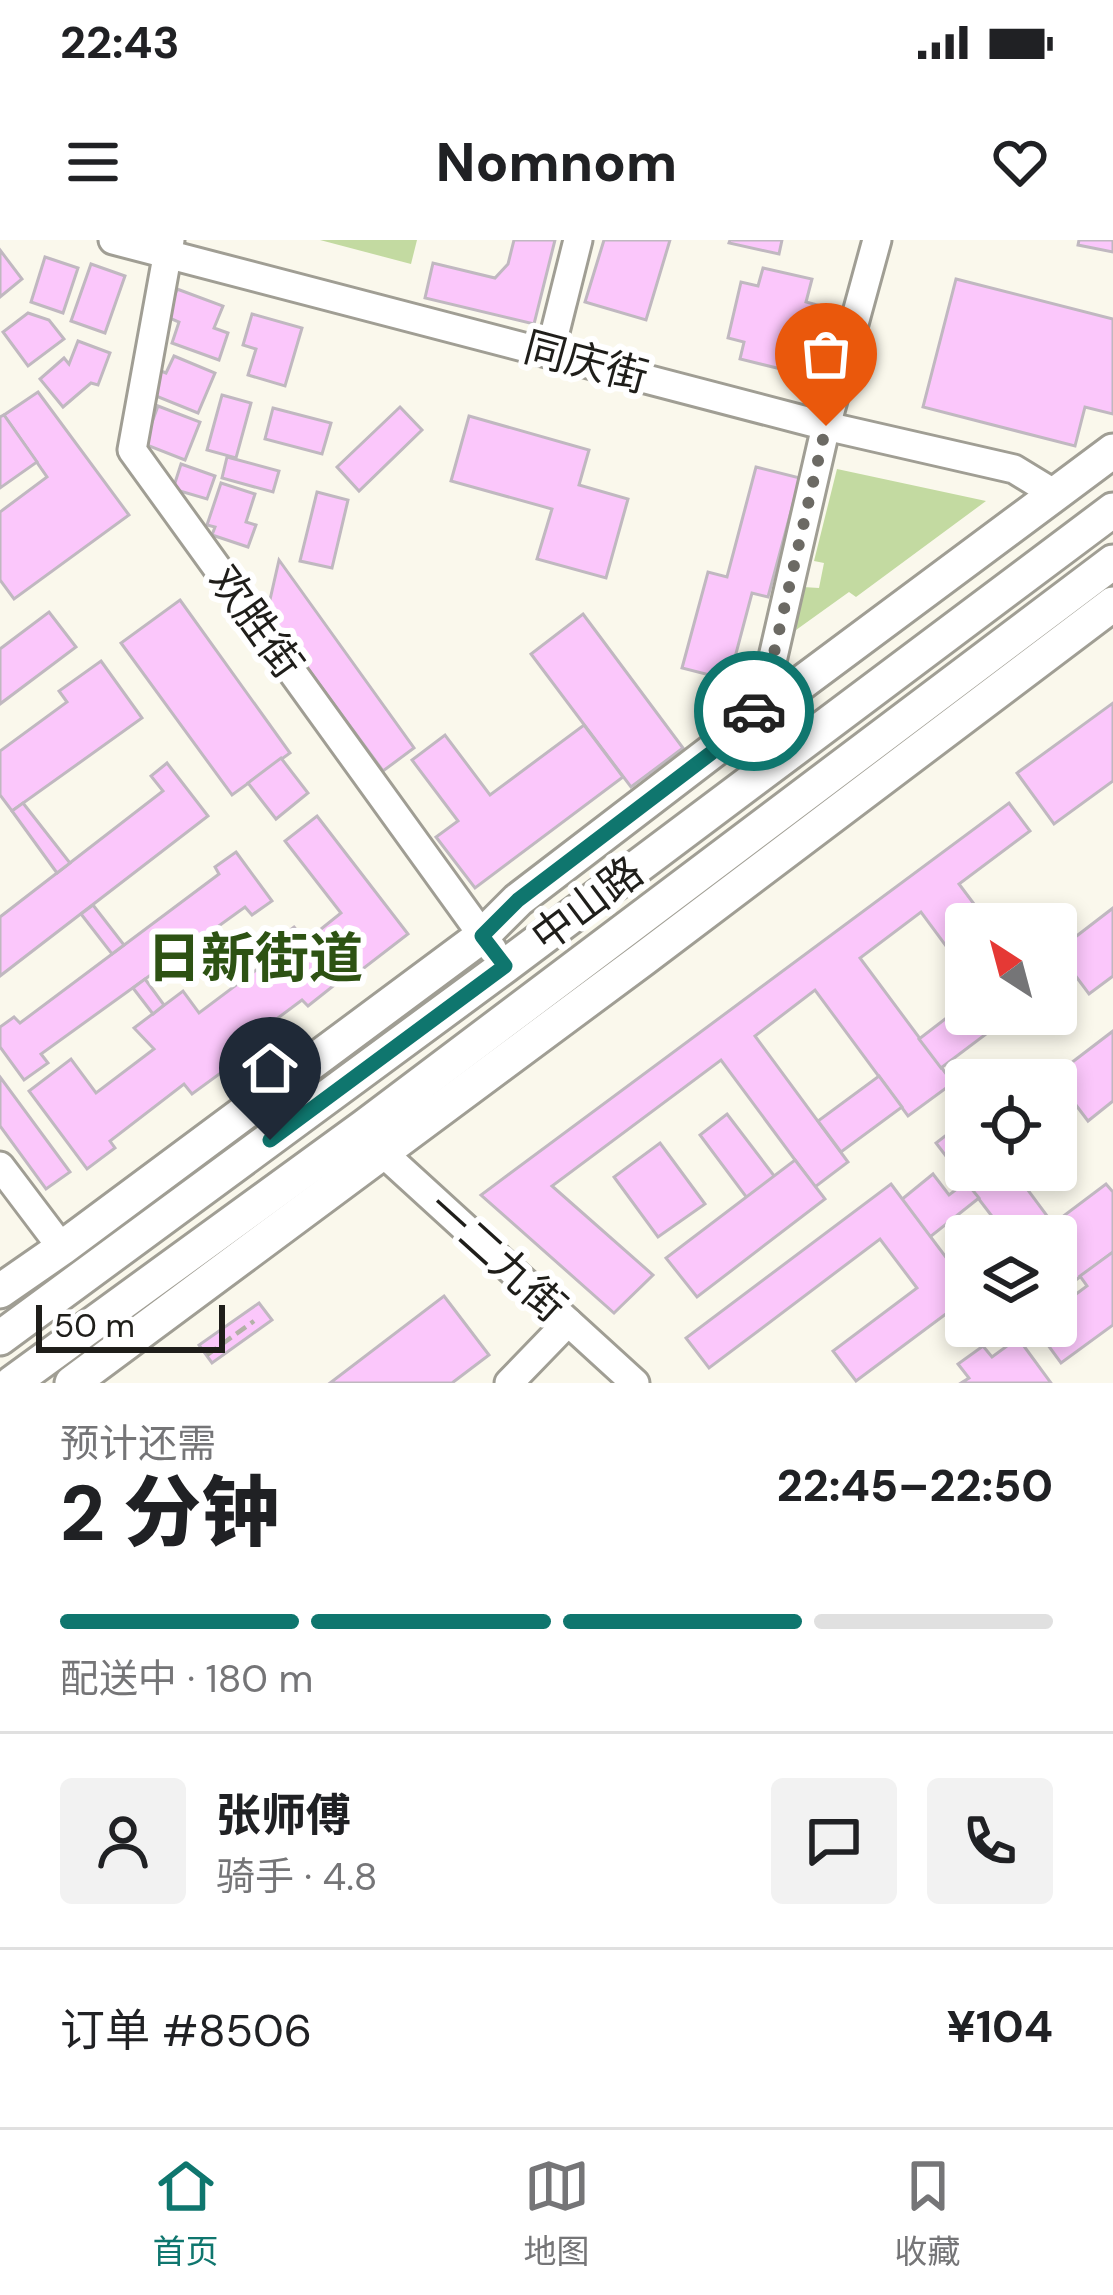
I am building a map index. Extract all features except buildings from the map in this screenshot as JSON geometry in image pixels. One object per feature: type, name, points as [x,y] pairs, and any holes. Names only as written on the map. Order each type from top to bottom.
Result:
[{"type":"main road","points":[[0,1291],[482,936],[518,900],[1113,451]]},
{"type":"main road","name":"中山路","points":[[0,1338],[1113,510]]},
{"type":"main road","name":"中山路","points":[[12,1383],[43,1372],[92,1326],[149,1284],[374,1139],[1113,562]]},
{"type":"main road","points":[[91,1379],[374,1139],[644,959],[1113,604]]},
{"type":"main road","points":[[62,1248],[80,1282],[92,1326],[91,1379]]},
{"type":"main road","points":[[43,1372],[50,1300],[62,1248]]},
{"type":"main road","points":[[91,1379],[149,1284]]},
{"type":"street","name":"同庆街","points":[[113,240],[168,247],[826,426],[1014,469],[1055,494]]},
{"type":"street","points":[[550,352],[578,240]]},
{"type":"street","points":[[744,728],[765,692],[826,426],[877,240]]},
{"type":"street","name":"欢胜街","points":[[168,247],[132,450],[505,966]]},
{"type":"street","name":"一二九街","points":[[374,1139],[634,1383]]},
{"type":"street","points":[[0,1166],[62,1248]]},
{"type":"street","points":[[509,1383],[568,1322]]},
{"type":"path","points":[[207,1355],[254,1321]]},
{"type":"green space","points":[[320,240],[417,240],[411,264]]},
{"type":"green space","points":[[837,469],[986,501],[856,597],[849,592],[796,630],[803,587],[819,588],[824,563],[814,561]]},
{"type":"way so far","points":[[754,711],[765,692],[826,426]]},
{"type":"district","name":"日新街道","points":[[255,958]]},
{"type":"route","points":[[270,1140],[505,966],[482,936],[518,900],[744,728],[754,711]]}]
